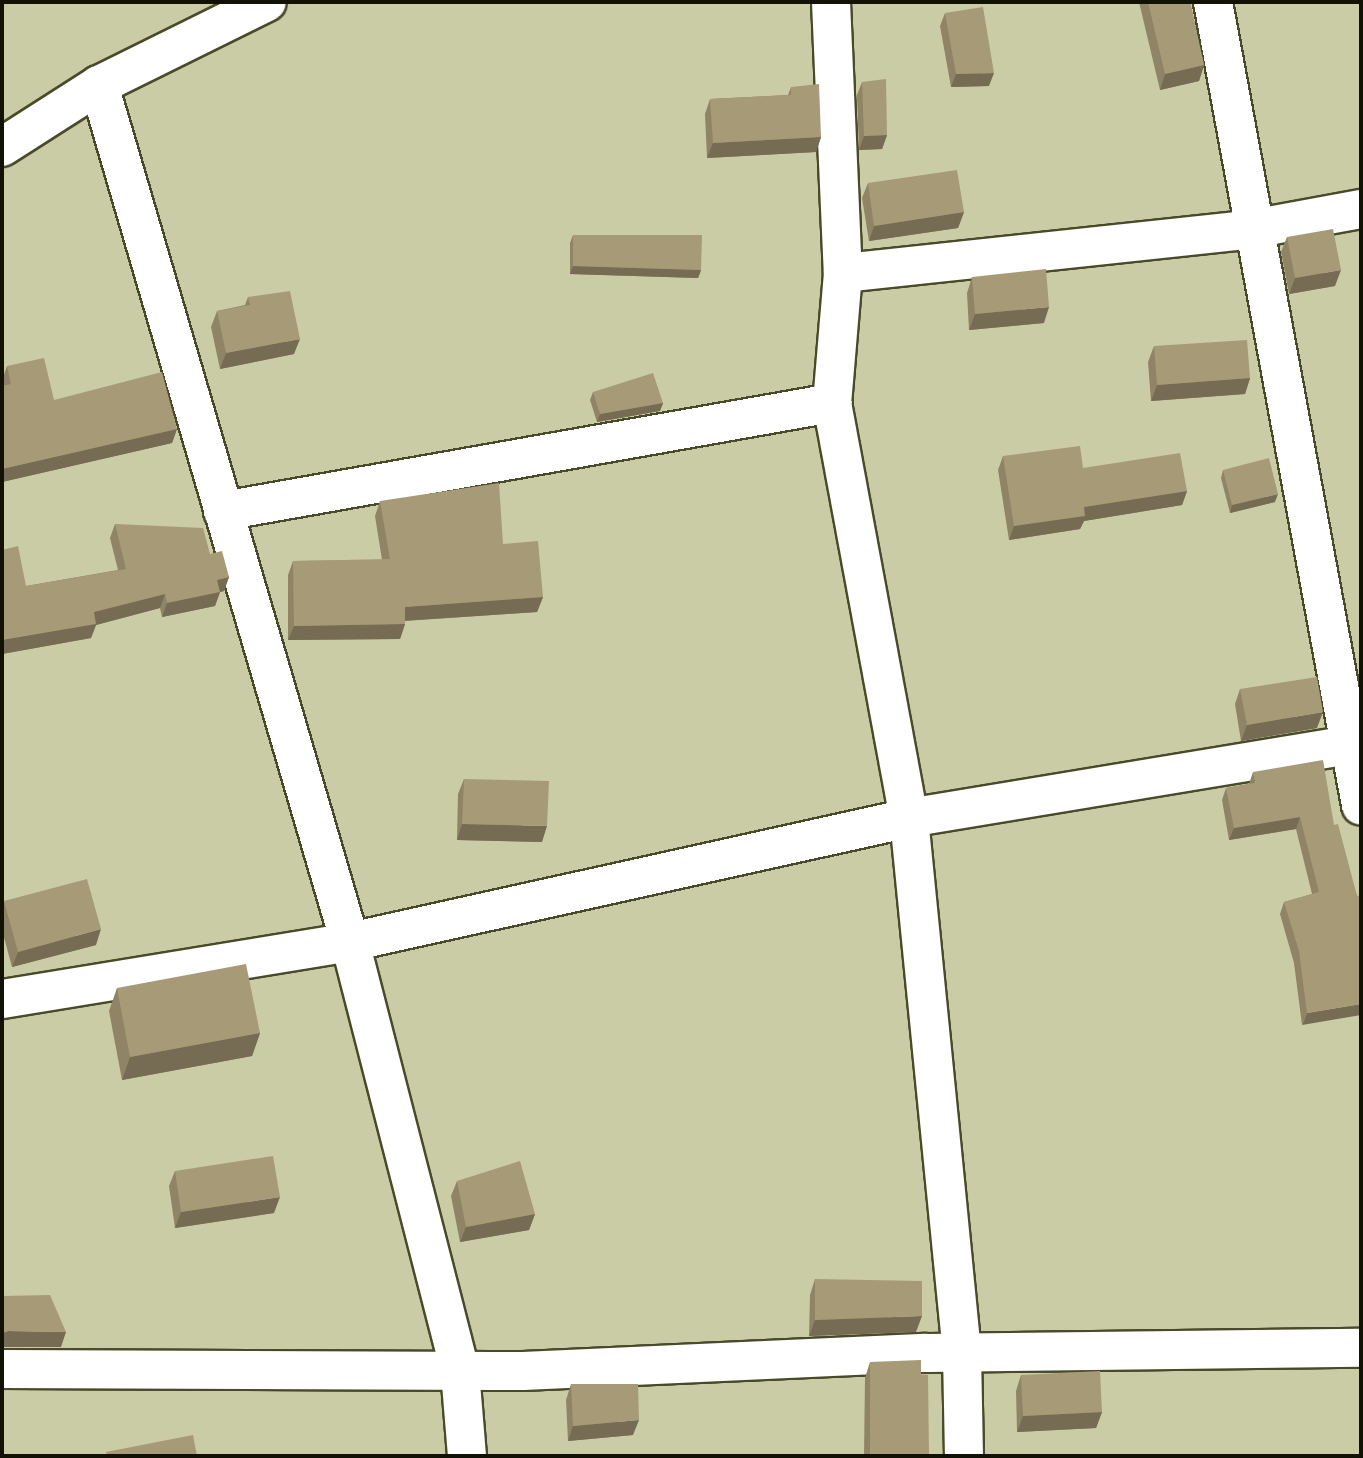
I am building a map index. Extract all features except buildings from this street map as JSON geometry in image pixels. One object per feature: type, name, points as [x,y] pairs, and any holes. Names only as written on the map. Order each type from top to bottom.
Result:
[{"type":"street","points":[[2,147],[99,85],[267,2]]},
{"type":"street","points":[[831,2],[843,273],[832,403],[909,818],[962,1353],[964,1456]]},
{"type":"street","points":[[1213,2],[1252,229],[1354,744],[1361,805]]},
{"type":"street","points":[[99,85],[350,942],[460,1371],[467,1456]]},
{"type":"street","points":[[843,273],[1252,229],[1361,209]]},
{"type":"street","points":[[223,511],[832,403]]},
{"type":"street","points":[[2,999],[350,942],[909,818],[1354,744]]},
{"type":"street","points":[[2,1369],[460,1371],[962,1353],[1361,1348]]}]
